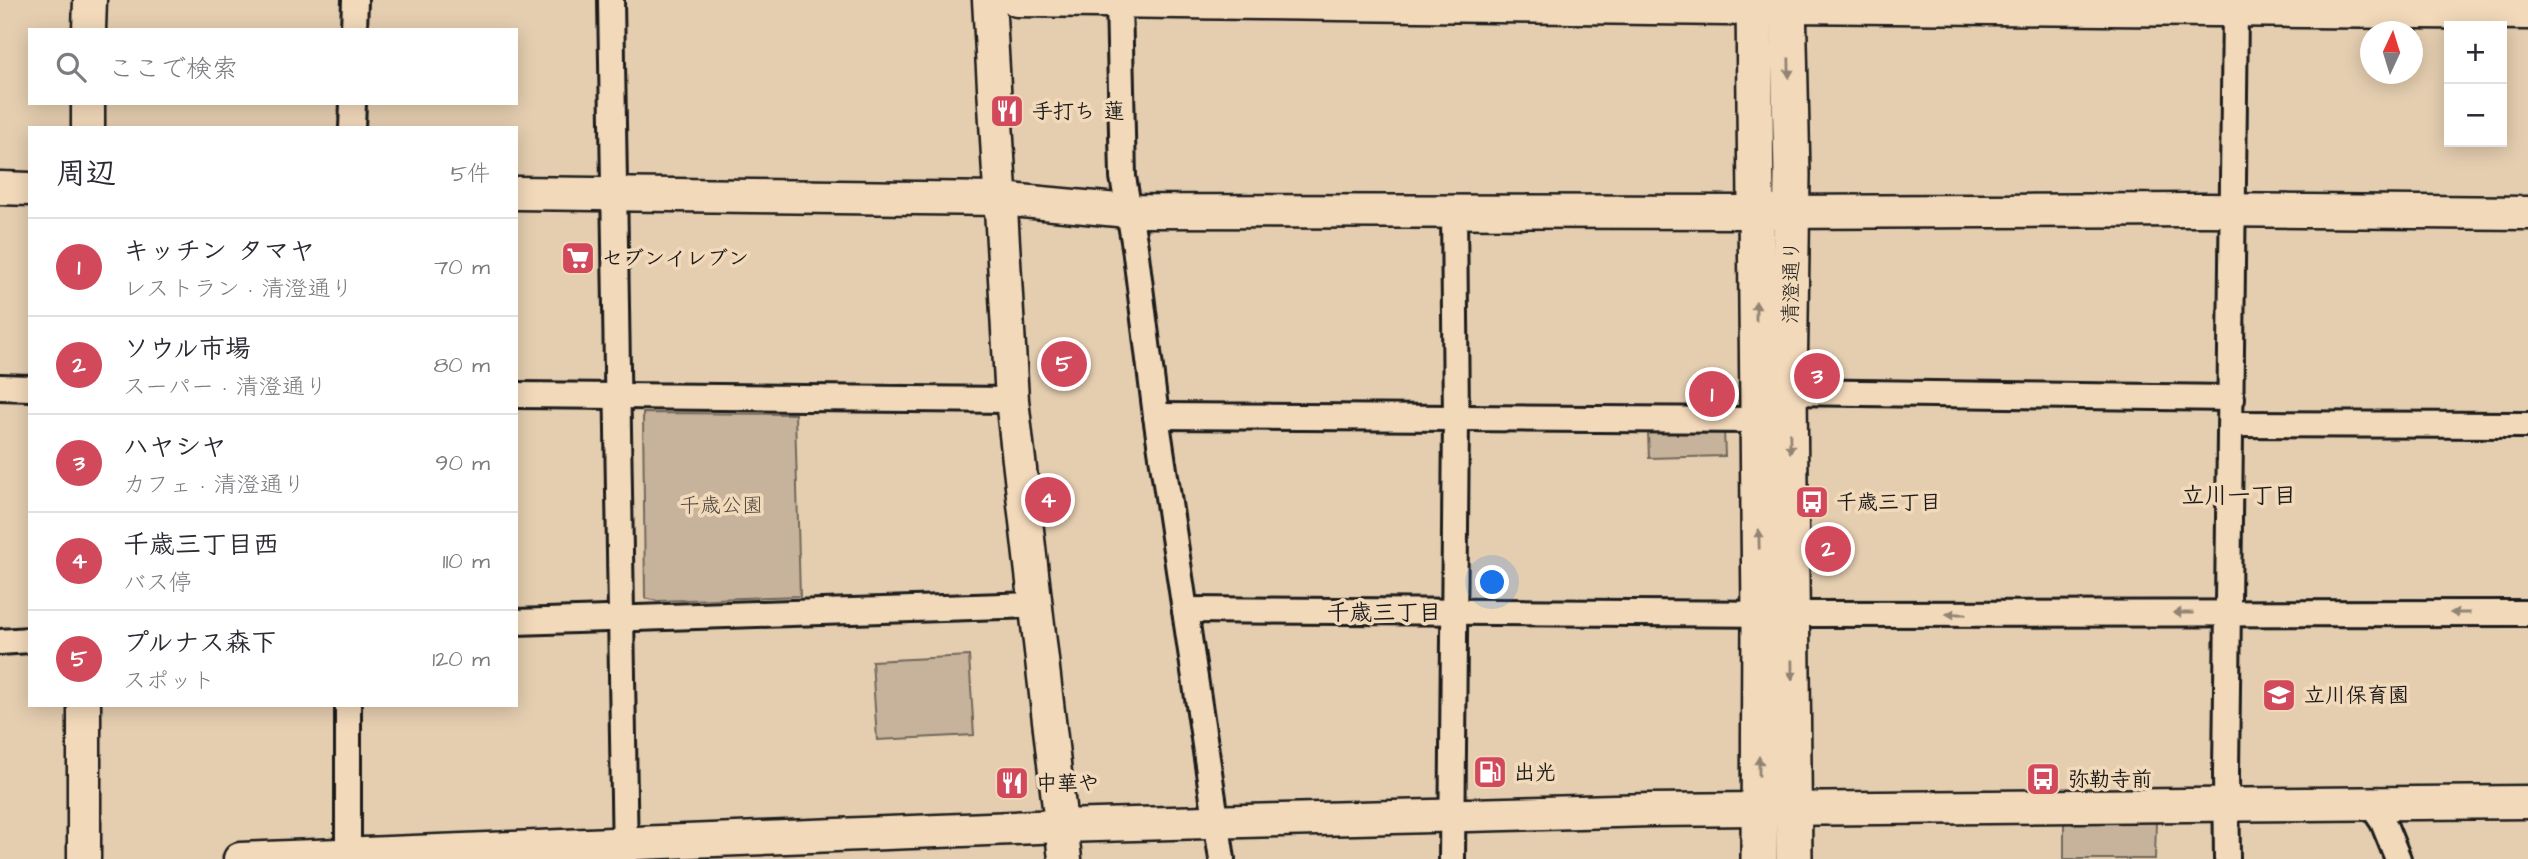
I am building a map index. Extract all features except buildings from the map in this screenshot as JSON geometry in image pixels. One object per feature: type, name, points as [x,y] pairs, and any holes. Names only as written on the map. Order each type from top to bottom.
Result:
[{"type":"main road","name":"清澄通り","points":[[1759,859],[1758,808],[1776,614],[1789,392],[1792,212],[1771,3]]},
{"type":"main road","name":"清澄通り","points":[[1771,3],[1755,212],[1757,420],[1794,808],[1794,859]]},
{"type":"street","points":[[89,28],[90,0]]},
{"type":"street","points":[[354,28],[355,0]]},
{"type":"street","points":[[611,0],[625,852]]},
{"type":"street","points":[[989,0],[1012,400],[1065,859]]},
{"type":"street","points":[[1017,0],[1727,9],[1771,3],[2528,13]]},
{"type":"street","points":[[1119,1],[1123,177],[1223,859]]},
{"type":"street","points":[[2227,859],[2235,11]]},
{"type":"street","points":[[88,105],[88,126]]},
{"type":"street","points":[[352,126],[353,105]]},
{"type":"street","points":[[0,188],[28,189]]},
{"type":"street","points":[[518,194],[1000,199],[1128,211],[2528,213]]},
{"type":"street","points":[[1452,859],[1456,418],[1454,211]]},
{"type":"street","points":[[0,387],[28,387]]},
{"type":"street","points":[[1789,392],[2232,398]]},
{"type":"street","points":[[518,395],[1012,400]]},
{"type":"street","points":[[1156,416],[1757,420]]},
{"type":"street","points":[[2231,424],[2528,425]]},
{"type":"street","points":[[518,622],[1035,605]]},
{"type":"street","points":[[1185,610],[1776,614],[2528,612]]},
{"type":"street","points":[[0,642],[28,640]]},
{"type":"street","points":[[84,707],[84,859]]},
{"type":"street","points":[[348,707],[348,855]]},
{"type":"street","points":[[240,859],[625,852],[1061,826],[1758,808],[2528,802]]},
{"type":"street","points":[[2370,803],[2383,822],[2398,859]]},
{"type":"green space","name":"千歳公園","points":[[643,413],[795,414],[800,596],[657,601],[645,598]]},
{"type":"green space","points":[[1724,430],[1725,456],[1649,458],[1648,433]]},
{"type":"green space","points":[[969,656],[974,735],[877,740],[872,661]]},
{"type":"green space","points":[[2156,821],[2155,859],[2064,859],[2064,822]]},
{"type":"place","name":"手打ち 蓮","points":[[1007,111]]},
{"type":"place","name":"セブンイレブン","points":[[578,258]]},
{"type":"place","name":"プルナス森下","points":[[1064,364]]},
{"type":"place","name":"ハヤシヤ","points":[[1817,376]]},
{"type":"place","name":"キッチン タマヤ","points":[[1712,394]]},
{"type":"place","name":"千歳三丁目西","points":[[1048,500]]},
{"type":"place","name":"千歳三丁目","points":[[1812,502]]},
{"type":"place","name":"ソウル市場","points":[[1828,549]]},
{"type":"place","name":"立川保育園","points":[[2279,695]]},
{"type":"place","name":"出光","points":[[1490,772]]},
{"type":"place","name":"弥勒寺前","points":[[2043,779]]},
{"type":"place","name":"中華や","points":[[1012,783]]},
{"type":"district","name":"立川一丁目","points":[[2239,495]]},
{"type":"district","name":"千歳三丁目","points":[[1384,612]]}]
